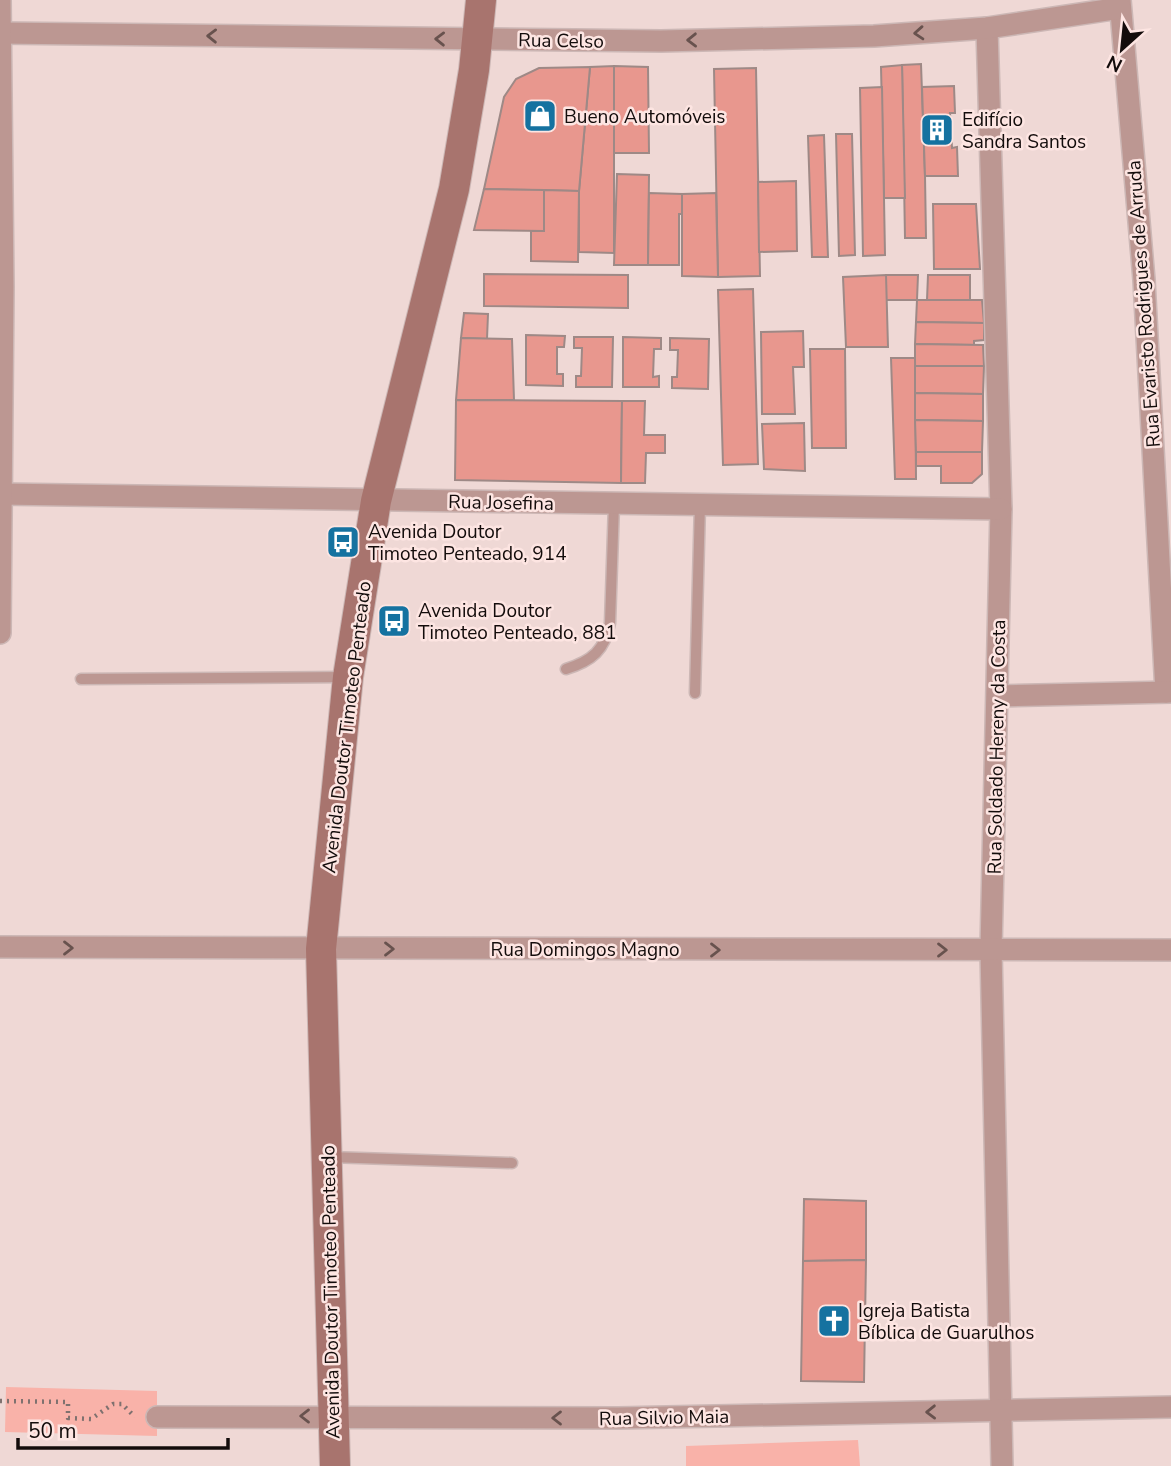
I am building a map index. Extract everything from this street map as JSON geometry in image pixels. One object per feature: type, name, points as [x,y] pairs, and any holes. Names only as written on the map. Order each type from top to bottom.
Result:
[{"type":"main road","name":"Avenida Doutor Timoteo Penteado","points":[[335,1466],[321,949],[348,677],[376,501],[454,189],[467,120],[481,0]]},
{"type":"street","points":[[0,0],[0,633]]},
{"type":"street","name":"Rua Celso","points":[[0,33],[701,40],[874,36],[987,28],[1120,4]]},
{"type":"street","name":"Rua Evaristo Rodrigues de Arruda","points":[[1120,4],[1144,280],[1168,692]]},
{"type":"street","name":"Rua Soldado Hereny da Costa","points":[[987,28],[1002,509],[991,950],[1002,1466]]},
{"type":"street","name":"Rua Josefina","points":[[0,494],[1002,509]]},
{"type":"street","points":[[998,696],[1168,692]]},
{"type":"street","name":"Rua Domingos Magno","points":[[0,947],[1171,950]]},
{"type":"street","name":"Rua Silvio Maia","points":[[157,1417],[618,1418],[1171,1407]]},
{"type":"lane","points":[[566,669],[583,663],[598,653],[607,638],[610,623],[614,503]]},
{"type":"lane","points":[[695,693],[700,504]]},
{"type":"lane","points":[[80,679],[348,677]]},
{"type":"lane","points":[[327,1157],[512,1163]]},
{"type":"path","points":[[0,1401],[68,1402],[68,1418],[91,1419],[114,1404]]},
{"type":"shaded area","points":[[6,1387],[157,1391],[157,1436],[5,1432]]},
{"type":"shaded area","points":[[858,1440],[860,1466],[686,1466],[686,1446]]},
{"type":"building","points":[[921,64],[926,238],[905,238],[902,65]]},
{"type":"building","points":[[902,65],[905,198],[884,198],[881,67]]},
{"type":"building","points":[[614,66],[648,67],[649,153],[614,153]]},
{"type":"building","points":[[614,66],[614,253],[579,252],[579,191],[590,67]]},
{"type":"building","points":[[590,67],[579,191],[484,189],[504,97],[516,79],[539,68]]},
{"type":"building","points":[[756,68],[760,276],[718,277],[714,69]]},
{"type":"building","name":"Edifício Sandra Santos","points":[[954,86],[955,113],[950,113],[952,148],[957,147],[958,176],[925,176],[922,87]]},
{"type":"building","points":[[882,87],[885,255],[863,256],[860,88]]},
{"type":"building","points":[[836,134],[852,134],[855,255],[839,256]]},
{"type":"building","points":[[824,135],[828,257],[812,257],[808,136]]},
{"type":"building","points":[[617,174],[649,175],[648,265],[614,265]]},
{"type":"building","points":[[796,181],[797,251],[759,252],[758,182]]},
{"type":"building","points":[[484,189],[544,190],[544,231],[474,230]]},
{"type":"building","points":[[544,190],[579,191],[578,262],[531,261],[531,231],[544,231]]},
{"type":"building","points":[[649,193],[682,194],[682,214],[679,214],[679,265],[648,265]]},
{"type":"building","points":[[716,193],[718,277],[682,276],[682,194]]},
{"type":"building","points":[[933,204],[976,204],[980,269],[934,269]]},
{"type":"building","points":[[484,274],[628,275],[628,308],[484,306]]},
{"type":"building","points":[[886,275],[918,275],[917,300],[886,300]]},
{"type":"building","points":[[886,275],[888,347],[846,347],[843,277]]},
{"type":"building","points":[[928,275],[970,275],[970,300],[927,300]]},
{"type":"building","points":[[753,289],[758,464],[723,465],[718,290]]},
{"type":"building","points":[[917,300],[982,300],[984,323],[916,322]]},
{"type":"building","points":[[464,313],[488,314],[487,339],[461,338]]},
{"type":"building","points":[[916,322],[984,323],[984,340],[974,341],[974,345],[915,344]]},
{"type":"building","points":[[803,331],[804,367],[793,367],[795,414],[762,414],[761,332]]},
{"type":"building","points":[[526,335],[565,336],[564,347],[557,347],[557,374],[563,374],[563,386],[526,385]]},
{"type":"building","points":[[574,337],[613,337],[612,387],[576,387],[576,376],[581,376],[582,348],[574,348]]},
{"type":"building","points":[[623,337],[661,338],[661,349],[654,349],[653,377],[659,376],[659,387],[623,387]]},
{"type":"building","points":[[461,338],[512,339],[514,400],[456,400]]},
{"type":"building","points":[[670,338],[709,339],[708,389],[672,388],[672,377],[677,377],[678,350],[670,350]]},
{"type":"building","points":[[915,344],[983,345],[984,366],[915,366]]},
{"type":"building","points":[[810,349],[845,349],[846,448],[812,448]]},
{"type":"building","points":[[891,358],[915,358],[916,479],[895,479]]},
{"type":"building","points":[[915,366],[984,366],[983,394],[915,393]]},
{"type":"building","points":[[915,393],[983,394],[983,421],[915,420]]},
{"type":"building","points":[[456,400],[622,401],[621,483],[455,480]]},
{"type":"building","points":[[622,401],[645,401],[644,435],[665,435],[665,453],[646,453],[645,483],[621,483]]},
{"type":"building","points":[[915,420],[983,421],[982,452],[916,452]]},
{"type":"building","points":[[804,423],[805,471],[764,469],[762,424]]},
{"type":"building","points":[[916,452],[982,452],[982,474],[972,483],[941,483],[941,466],[916,466]]},
{"type":"building","points":[[804,1199],[866,1201],[866,1260],[803,1261]]},
{"type":"building","name":"Igreja Batista Bíblica de Guarulhos","points":[[866,1260],[864,1382],[801,1381],[803,1261]]},
{"type":"place","name":"Bueno Automóveis","points":[[540,116]]},
{"type":"place","name":"Edifício Sandra Santos","points":[[937,130]]},
{"type":"place","name":"Avenida Doutor Timoteo Penteado, 914","points":[[343,542]]},
{"type":"place","name":"Avenida Doutor Timoteo Penteado, 881","points":[[394,621]]},
{"type":"place","name":"Igreja Batista Bíblica de Guarulhos","points":[[834,1321]]}]
